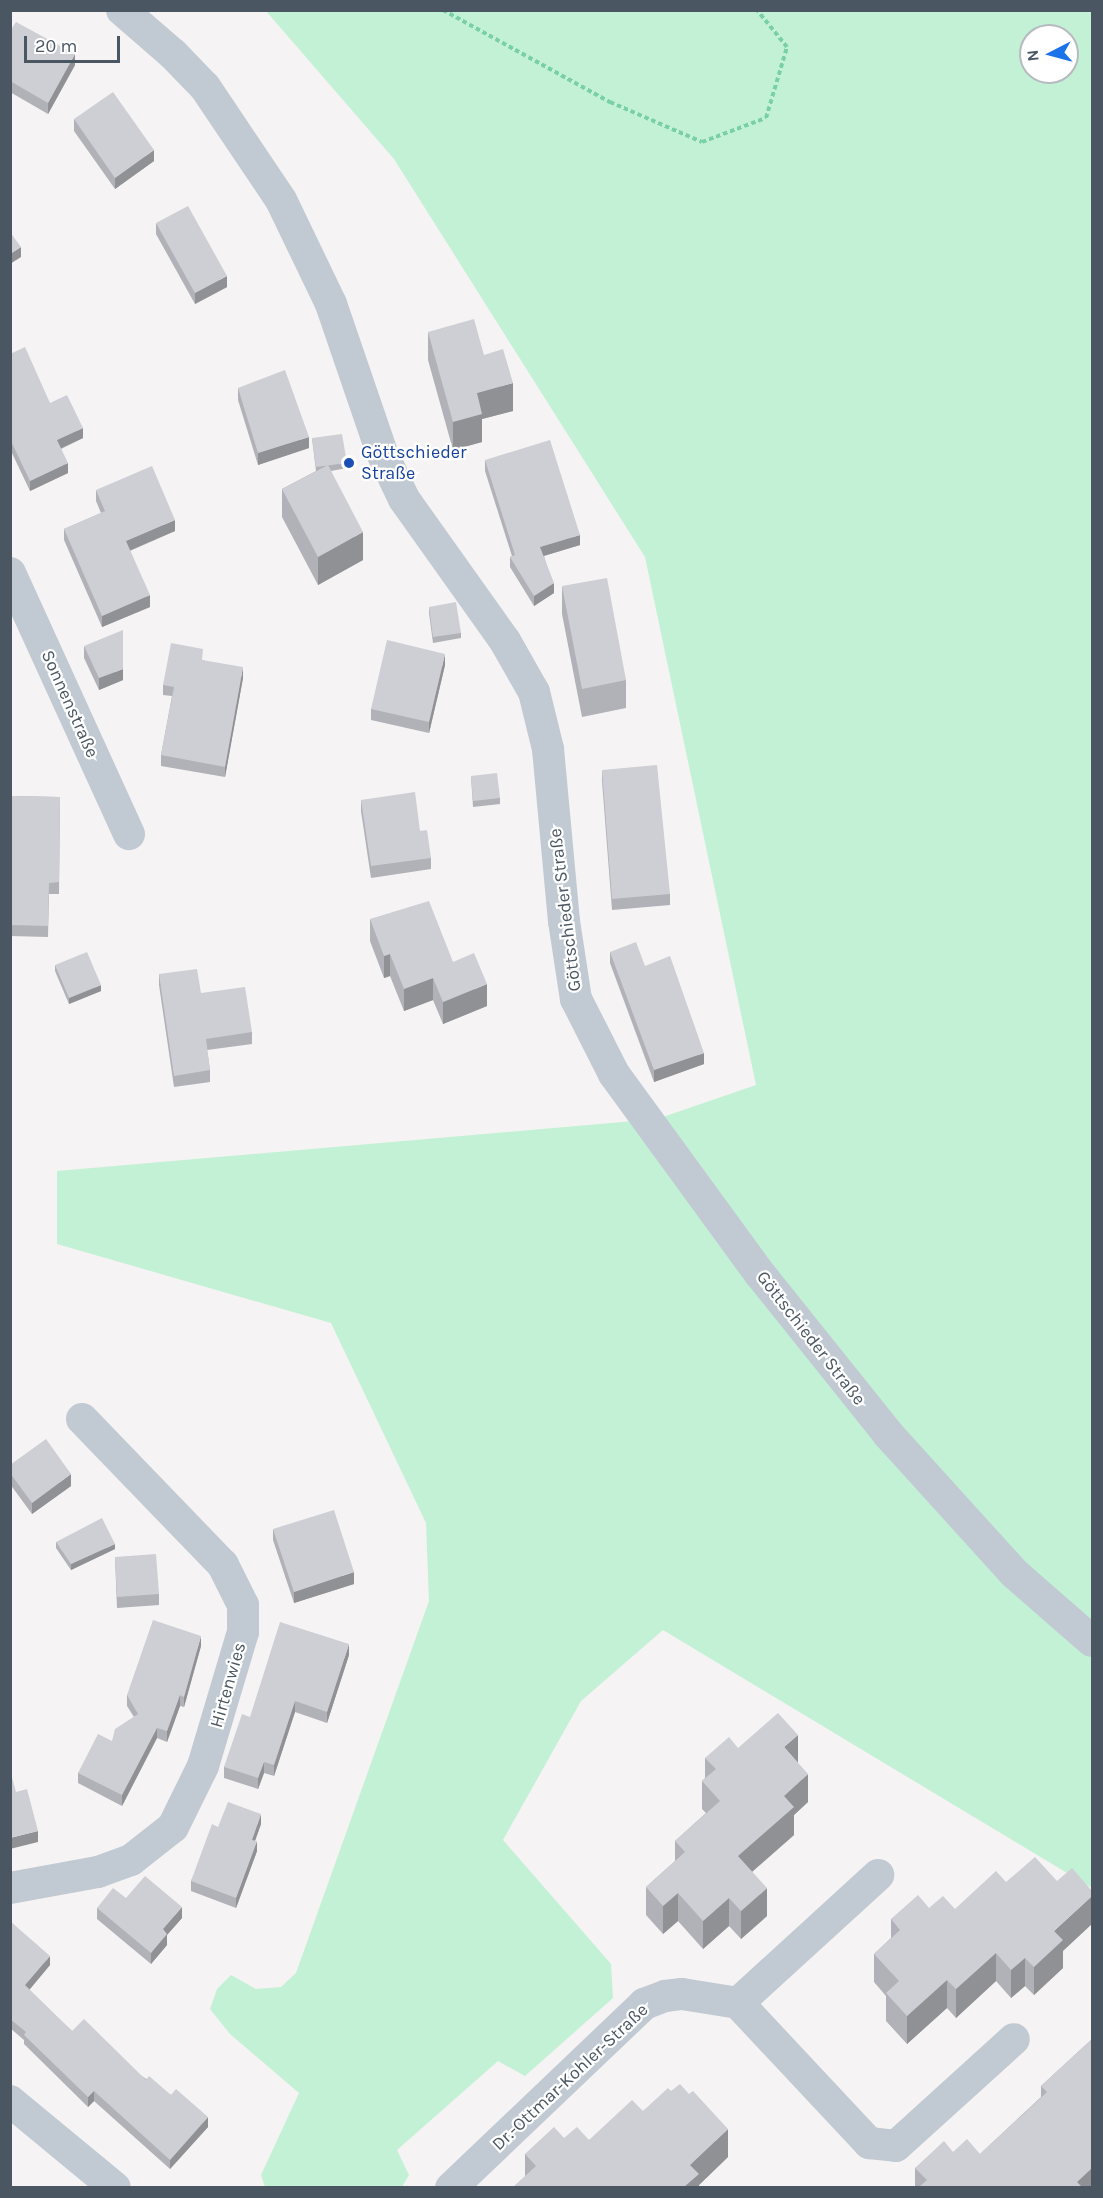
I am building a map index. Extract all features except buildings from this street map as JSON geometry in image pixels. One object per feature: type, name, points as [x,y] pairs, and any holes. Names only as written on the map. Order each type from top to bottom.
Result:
[{"type":"street","name":"Göttschieder Straße","points":[[122,10],[174,54],[205,87],[280,200],[331,304],[382,453],[404,499],[505,641],[534,692],[548,749],[564,921],[576,999],[614,1074],[760,1274],[888,1434],[1014,1573],[1092,1641]]},
{"type":"street","name":"Sonnenstraße","points":[[10,573],[129,834]]},
{"type":"street","name":"Hirtenwies","points":[[10,1888],[88,1874],[131,1860],[173,1827],[203,1766],[243,1632],[243,1605],[223,1564],[82,1419]]},
{"type":"street","points":[[878,1875],[738,2003],[869,2143],[896,2145],[1014,2039]]},
{"type":"street","name":"Dr.-Ottmar-Kohler-Straße","points":[[451,2187],[644,2004],[682,1994],[738,2003]]},
{"type":"street","points":[[10,2101],[115,2187]]},
{"type":"path","points":[[443,10],[610,102],[702,142],[766,118],[787,47],[757,10]]},
{"type":"green space","points":[[266,11],[1092,11],[1092,1888],[663,1630],[581,1701],[503,1840],[611,1964],[613,1998],[525,2076],[498,2061],[397,2150],[409,2175],[402,2187],[265,2187],[261,2175],[299,2093],[230,2034],[210,2009],[217,1989],[231,1975],[256,1989],[281,1987],[296,1973],[429,1601],[426,1523],[331,1323],[57,1244],[57,1171],[657,1119],[756,1085],[645,557],[394,159]]},
{"type":"place","name":"Göttschieder Straße","points":[[349,463]]}]
